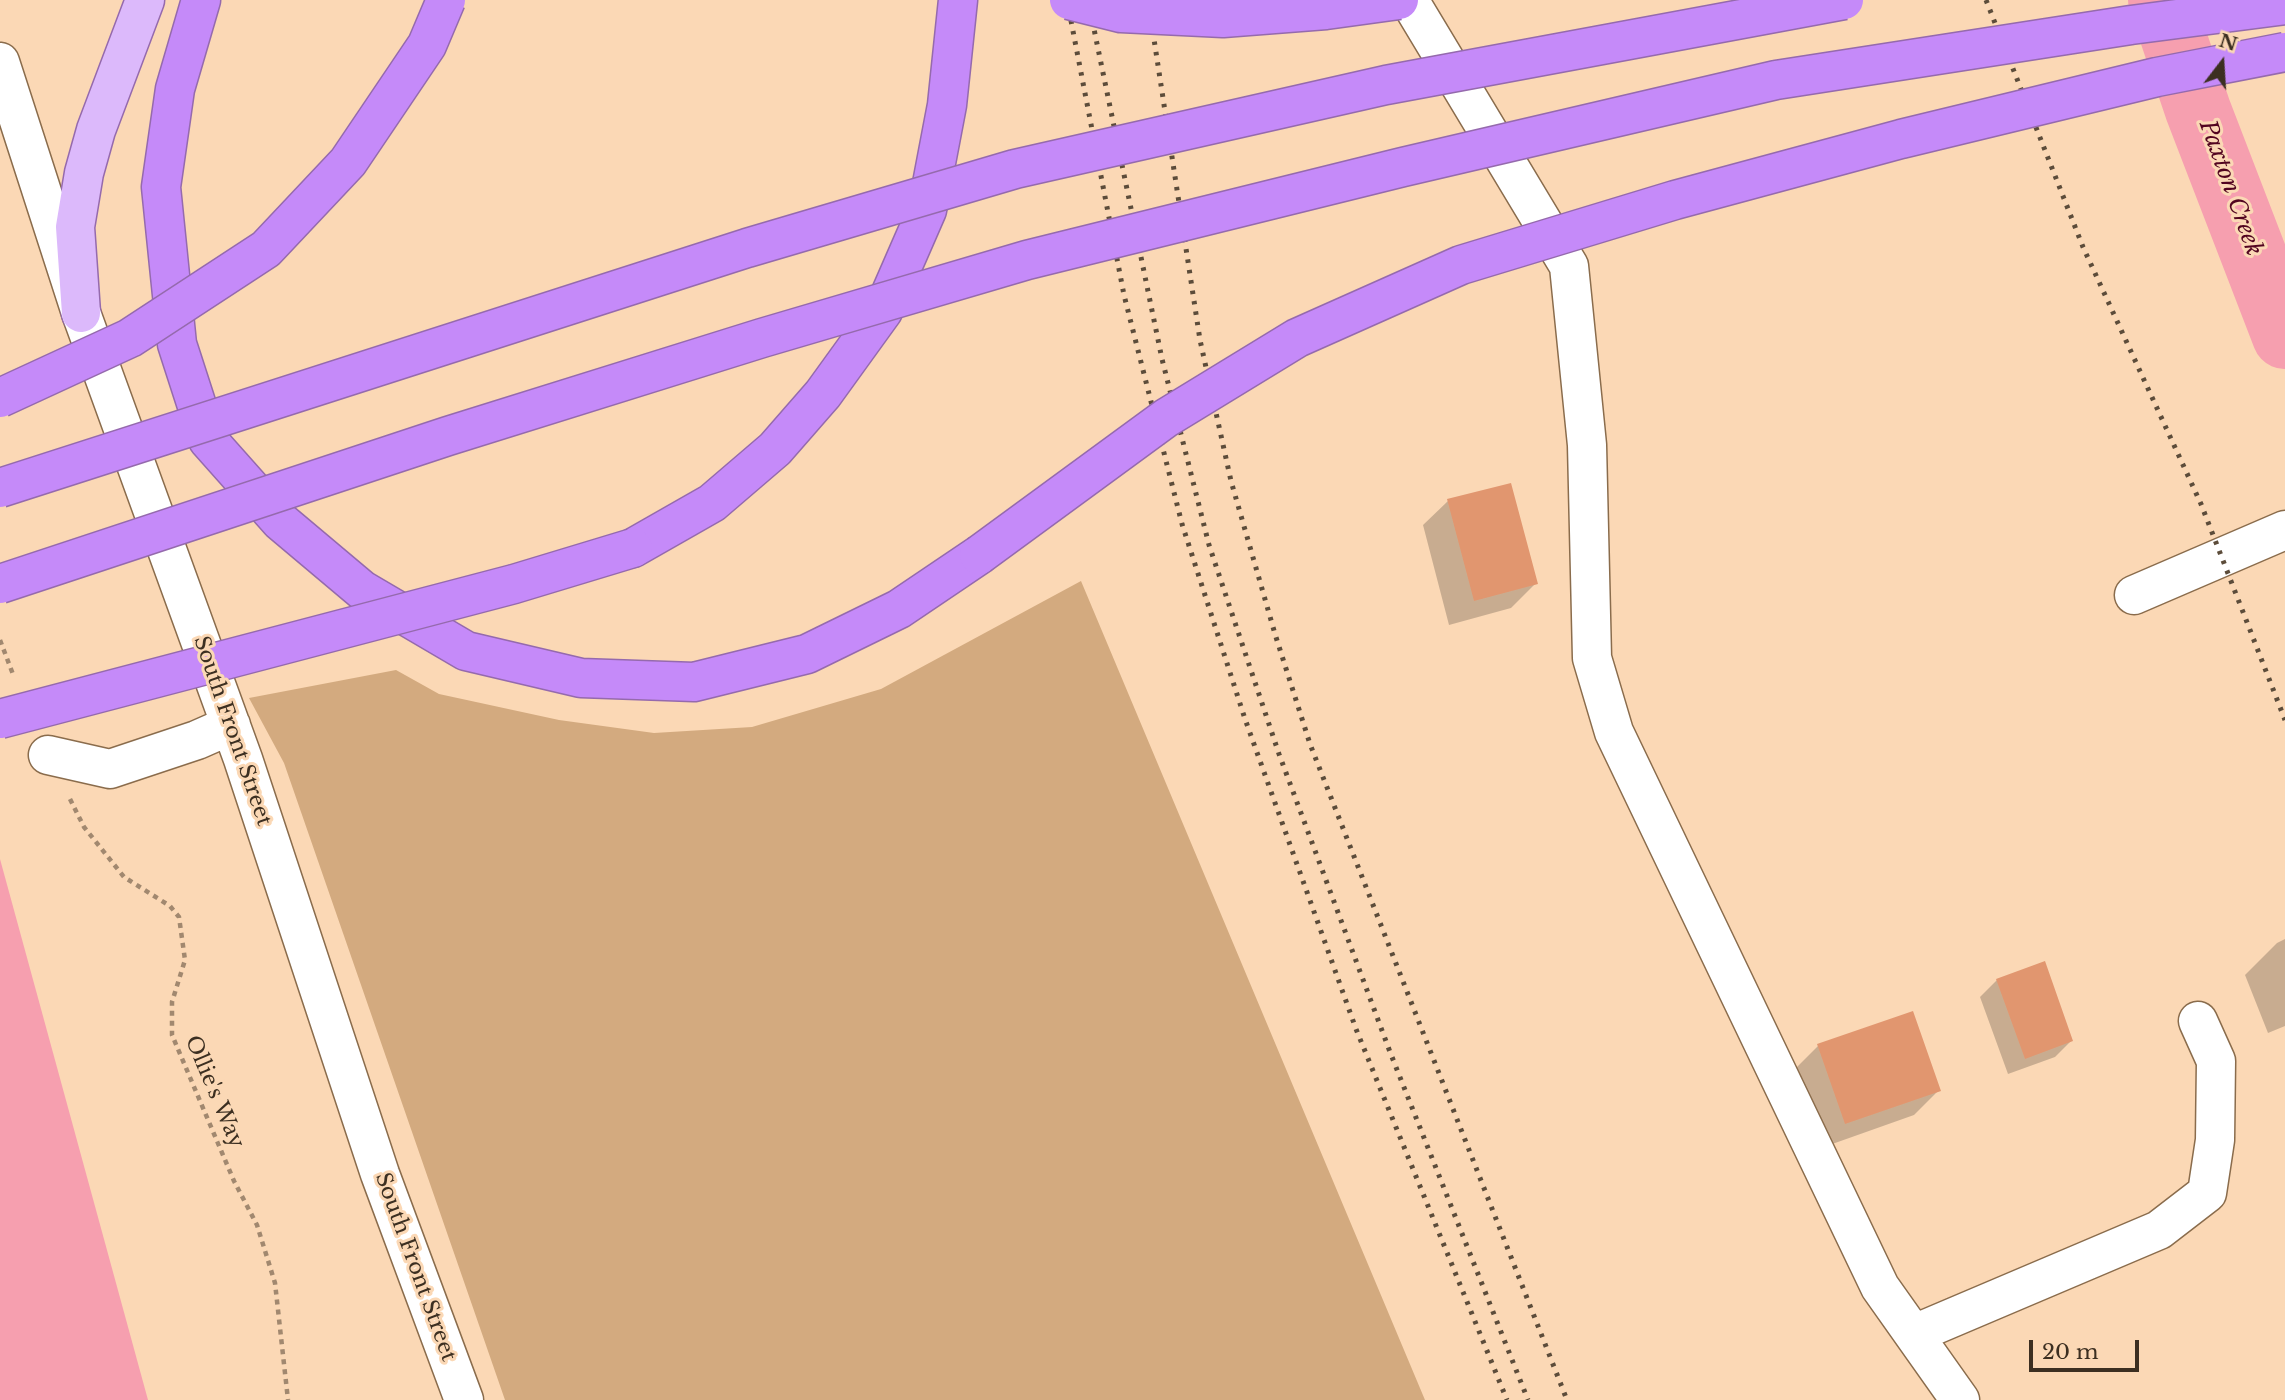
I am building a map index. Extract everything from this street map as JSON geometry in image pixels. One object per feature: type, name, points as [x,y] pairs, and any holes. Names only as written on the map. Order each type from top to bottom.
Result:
[{"type":"highway","points":[[201,0],[175,89],[161,187],[177,344],[208,440],[280,521],[362,590],[466,651],[581,678],[694,682],[807,654],[899,609],[979,555],[1166,418],[1297,338],[1461,265],[1675,200],[1901,139],[2157,77],[2285,51]]},
{"type":"highway","points":[[0,398],[130,338],[267,249],[348,162],[427,45],[446,0]]},
{"type":"highway","points":[[0,719],[514,584],[632,548],[712,503],[775,449],[823,394],[883,311],[927,210],[947,105],[958,0]]},
{"type":"highway","points":[[1069,0],[1121,13],[1223,18],[1326,10],[1399,0]]},
{"type":"highway","points":[[0,488],[747,248],[1015,169],[1386,85],[1844,0]]},
{"type":"highway","points":[[0,584],[448,436],[762,338],[1027,260],[1404,167],[1776,80],[2131,25],[2285,5]]},
{"type":"main road","points":[[81,313],[75,227],[82,184],[96,130],[145,0]]},
{"type":"street","points":[[1409,0],[1569,266],[1587,445],[1592,658],[1614,732],[1880,1287],[1960,1400]]},
{"type":"street","name":"South Front Street","points":[[0,62],[81,313],[231,725],[380,1174],[464,1400]]},
{"type":"street","points":[[2134,596],[2285,530]]},
{"type":"street","points":[[48,755],[110,769],[197,740],[231,725]]},
{"type":"street","points":[[1914,1334],[2159,1230],[2207,1193],[2215,1140],[2216,1061],[2198,1021]]},
{"type":"path","points":[[0,640],[13,675]]},
{"type":"path","name":"Ollie's Way","points":[[48,755],[84,827],[124,877],[159,898],[179,917],[185,960],[172,1002],[172,1035],[234,1181],[257,1225],[275,1283],[288,1400]]},
{"type":"shaded area","points":[[1081,581],[1425,1400],[505,1400],[284,763],[249,698],[396,670],[439,694],[559,720],[654,733],[752,727],[881,689]]},
{"type":"shaded area","points":[[0,859],[148,1400],[0,1400]]},
{"type":"building","points":[[1511,483],[1538,584],[1474,601],[1447,499]]},
{"type":"building","points":[[2045,961],[2073,1041],[2025,1059],[1996,979]]},
{"type":"building","points":[[1913,1011],[1941,1091],[1845,1124],[1817,1044]]},
{"type":"waterway","name":"Paxton Creek","points":[[2161,0],[2198,110],[2285,336]]},
{"type":"railway","points":[[1067,0],[1124,295],[1182,524],[1245,719],[1356,1029],[1507,1400]]},
{"type":"railway","points":[[1088,0],[1162,359],[1209,545],[1279,754],[1390,1052],[1528,1400]]},
{"type":"railway","points":[[1148,0],[1200,340],[1231,481],[1275,634],[1310,744],[1567,1400]]},
{"type":"railway","points":[[1986,0],[2083,247],[2201,504],[2285,720]]}]
